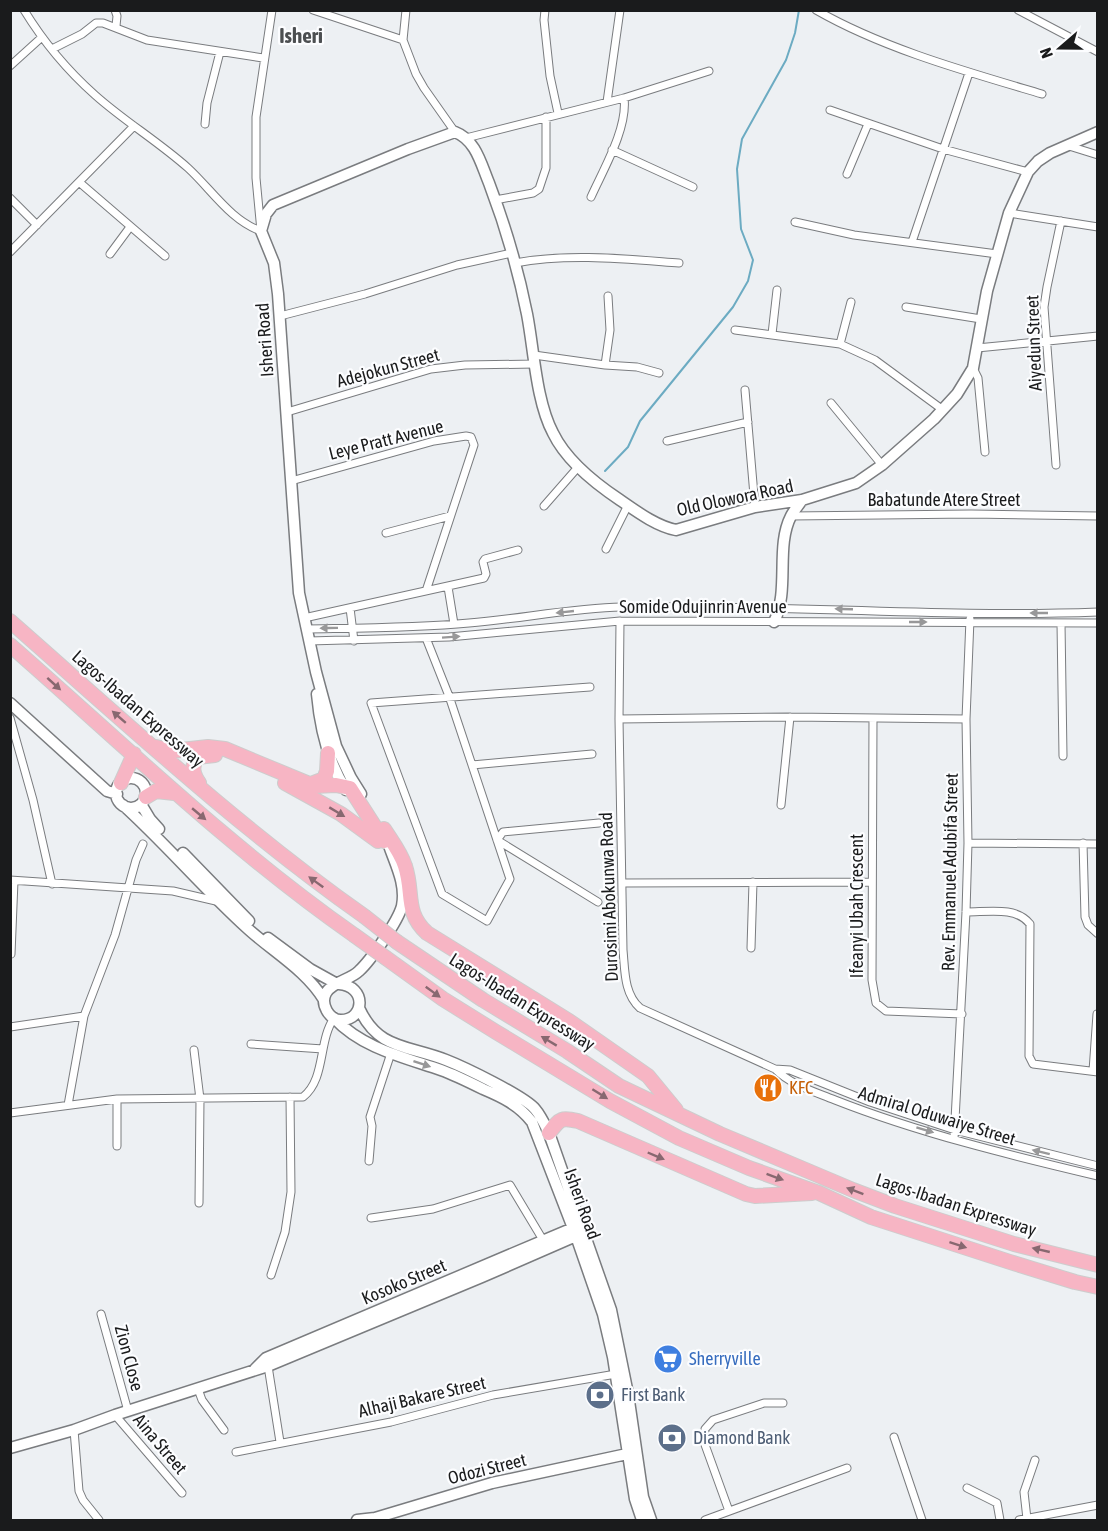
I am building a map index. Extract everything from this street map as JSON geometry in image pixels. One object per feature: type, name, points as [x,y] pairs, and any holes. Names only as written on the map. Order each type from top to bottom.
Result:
[{"type":"highway","name":"Lagos-Ibadan Expressway","points":[[10,621],[149,743],[311,879],[446,976],[619,1086],[761,1153],[884,1202],[1014,1244],[1098,1265]]},
{"type":"highway","name":"Lagos-Ibadan Expressway","points":[[10,645],[134,754],[174,793],[300,898],[452,1005],[610,1101],[679,1138],[871,1217],[1074,1282],[1098,1287]]},
{"type":"highway","points":[[149,743],[165,750],[208,747],[225,749],[314,786],[350,788],[390,852]]},
{"type":"highway","points":[[309,784],[324,779],[328,753]]},
{"type":"highway","points":[[119,788],[134,754]]},
{"type":"highway","points":[[216,800],[195,776],[193,769],[197,757],[210,754],[222,756],[274,778],[381,835],[405,866],[411,912],[418,925],[427,933],[569,1021],[648,1076],[679,1114]]},
{"type":"highway","points":[[143,801],[156,791],[174,793]]},
{"type":"highway","points":[[549,1133],[559,1120],[564,1118],[578,1121],[746,1194],[755,1196],[819,1194]]},
{"type":"street","points":[[24,10],[42,37],[95,96],[188,168],[234,214],[261,231]]},
{"type":"street","points":[[115,10],[116,27]]},
{"type":"street","points":[[261,231],[256,178],[256,117],[263,58],[272,10]]},
{"type":"street","points":[[313,10],[403,40]]},
{"type":"street","points":[[406,10],[403,40],[424,88],[455,132],[466,138],[624,98],[709,71]]},
{"type":"street","points":[[545,10],[550,76],[558,113]]},
{"type":"street","points":[[607,102],[620,10]]},
{"type":"street","points":[[816,10],[852,30],[969,73],[1042,94]]},
{"type":"street","points":[[1018,10],[1098,52]]},
{"type":"street","points":[[52,49],[82,34],[96,23],[103,23],[147,40],[263,58]]},
{"type":"street","points":[[10,66],[42,37]]},
{"type":"street","points":[[205,123],[207,103],[220,52]]},
{"type":"street","points":[[912,242],[969,73]]},
{"type":"street","points":[[591,197],[626,111],[624,98]]},
{"type":"street","points":[[830,110],[943,149],[1028,172]]},
{"type":"street","points":[[495,200],[533,193],[539,189],[546,168],[546,117]]},
{"type":"street","points":[[847,174],[868,124]]},
{"type":"street","points":[[10,252],[134,126]]},
{"type":"street","points":[[261,231],[270,209],[279,202],[455,132]]},
{"type":"street","name":"Old Olowora Road","points":[[466,138],[479,159],[514,258],[549,425],[558,442],[579,466],[612,495],[668,528],[676,530],[755,507],[802,500],[856,483],[882,465],[943,410],[957,394],[973,368],[981,319],[997,254],[1009,213],[1028,172],[1038,161],[1098,132]]},
{"type":"street","points":[[1067,145],[1098,155]]},
{"type":"street","points":[[612,150],[693,187]]},
{"type":"street","points":[[79,182],[165,256]]},
{"type":"street","points":[[10,198],[37,225]]},
{"type":"street","points":[[1009,213],[1098,227]]},
{"type":"street","name":"Aiyedun Street","points":[[1056,465],[1044,307],[1061,221]]},
{"type":"street","points":[[795,222],[854,235],[997,254]]},
{"type":"street","points":[[110,254],[130,227]]},
{"type":"street","name":"Isheri Road","points":[[261,231],[274,263],[280,316],[299,593],[305,623],[336,746],[390,852],[400,875],[403,892],[402,906],[394,923],[359,972],[330,987],[324,1000],[326,1010],[342,1026],[363,1041],[444,1072],[508,1100],[525,1113],[532,1122],[603,1314],[616,1374],[635,1499],[642,1521]]},
{"type":"street","points":[[280,316],[384,288],[457,265],[514,258],[622,258],[680,263]]},
{"type":"street","points":[[772,334],[777,290]]},
{"type":"street","points":[[605,365],[610,330],[608,296]]},
{"type":"street","points":[[840,344],[851,302]]},
{"type":"street","points":[[906,307],[981,319]]},
{"type":"street","points":[[735,330],[840,344],[875,360],[943,410]]},
{"type":"street","points":[[977,348],[1098,336]]},
{"type":"street","name":"Adejokun Street","points":[[287,412],[430,369],[535,360],[637,367],[659,373]]},
{"type":"street","points":[[973,368],[978,378],[985,452]]},
{"type":"street","points":[[745,390],[755,507]]},
{"type":"street","points":[[831,403],[882,465]]},
{"type":"street","points":[[668,441],[748,422]]},
{"type":"street","name":"Leye Pratt Avenue","points":[[291,481],[434,441],[471,437],[474,445],[426,591]]},
{"type":"street","points":[[544,506],[579,466]]},
{"type":"street","points":[[774,622],[780,607],[783,561],[791,516],[802,500]]},
{"type":"street","points":[[606,549],[628,505]]},
{"type":"street","name":"Babatunde Atere Street","points":[[791,516],[971,514],[1098,516]]},
{"type":"street","points":[[386,533],[450,516]]},
{"type":"street","points":[[305,623],[350,608],[484,578],[486,574],[483,562],[485,559],[518,550]]},
{"type":"street","points":[[448,587],[454,624]]},
{"type":"street","points":[[305,623],[353,628],[454,624],[620,607],[780,607],[969,613],[1098,612]]},
{"type":"street","points":[[350,608],[354,641]]},
{"type":"street","points":[[592,609],[594,623]]},
{"type":"street","name":"Rev. Emmanuel Adubifa Street","points":[[954,1139],[962,1014],[968,843],[966,719],[969,613]]},
{"type":"street","name":"Somide Odujinrin Avenue","points":[[309,641],[426,638],[620,621],[1098,623]]},
{"type":"street","name":"Durosimi Abokunwa Road","points":[[620,621],[619,719],[625,974],[629,994],[634,1004],[775,1069],[790,1070],[870,1102],[955,1130]]},
{"type":"street","points":[[1061,623],[1063,756]]},
{"type":"street","points":[[426,638],[449,696],[510,879],[487,921],[441,894],[371,703],[449,696],[590,687]]},
{"type":"street","name":"Isheri Road","points":[[316,672],[318,706],[328,753],[344,787],[381,835],[390,860],[398,888],[394,923]]},
{"type":"street","points":[[10,703],[107,791],[119,788],[129,778],[138,780],[145,787],[143,801],[150,819],[262,933],[310,969],[338,984],[347,984],[358,994]]},
{"type":"street","points":[[782,805],[790,717]]},
{"type":"street","points":[[619,719],[790,717],[966,719]]},
{"type":"street","points":[[10,718],[33,800],[52,884]]},
{"type":"street","name":"Ifeanyi Ubah Crescent","points":[[873,718],[872,980],[876,1003],[886,1011],[962,1014]]},
{"type":"street","points":[[472,765],[592,754]]},
{"type":"street","points":[[119,788],[123,805],[154,833],[219,902],[315,985],[324,1000]]},
{"type":"street","points":[[123,805],[132,808],[143,801]]},
{"type":"street","points":[[497,840],[503,832],[599,823]]},
{"type":"street","points":[[497,840],[598,902]]},
{"type":"street","points":[[968,843],[1098,843]]},
{"type":"street","points":[[1083,843],[1085,917],[1088,925],[1098,934]]},
{"type":"street","points":[[68,1105],[84,1016],[115,935],[136,860],[143,844]]},
{"type":"street","points":[[11,954],[12,881],[130,886],[186,893],[219,902]]},
{"type":"street","points":[[751,948],[753,882]]},
{"type":"street","points":[[623,883],[872,882]]},
{"type":"street","points":[[966,912],[1013,912],[1021,914],[1030,924],[1030,1060],[1038,1066],[1095,1072],[1097,1014]]},
{"type":"street","name":"Isheri Road","points":[[359,972],[359,1008],[375,1033],[388,1041],[446,1060],[527,1102],[535,1109],[549,1133],[610,1310],[628,1394],[643,1497],[651,1521]]},
{"type":"street","points":[[10,1113],[117,1099],[303,1097],[314,1083],[328,1026],[334,1018],[349,1019],[359,1008]]},
{"type":"street","points":[[10,1027],[84,1016]]},
{"type":"street","points":[[250,1044],[323,1049]]},
{"type":"street","points":[[194,1050],[200,1099],[200,1203]]},
{"type":"street","points":[[369,1161],[372,1133],[370,1117],[391,1053]]},
{"type":"street","name":"Admiral Oduwaiye Street","points":[[775,1069],[787,1081],[867,1113],[954,1139],[1098,1176]]},
{"type":"street","points":[[271,1275],[285,1232],[291,1192],[290,1098]]},
{"type":"street","points":[[117,1099],[117,1146]]},
{"type":"street","name":"Admiral Oduwaiye Street","points":[[955,1130],[1098,1166]]},
{"type":"street","points":[[371,1218],[433,1209],[510,1185],[543,1240]]},
{"type":"street","name":"Kosoko Street","points":[[252,1371],[266,1358],[480,1273],[543,1240],[574,1232]]},
{"type":"street","name":"Kosoko Street","points":[[10,1448],[74,1430],[268,1366],[574,1232]]},
{"type":"street","name":"Zion Close","points":[[101,1314],[128,1411]]},
{"type":"street","points":[[268,1366],[280,1442]]},
{"type":"street","name":"Alhaji Bakare Street","points":[[236,1452],[391,1422],[493,1395],[616,1374]]},
{"type":"street","points":[[198,1389],[202,1400],[224,1430]]},
{"type":"street","points":[[729,1512],[704,1442],[705,1428],[713,1420],[764,1403],[783,1403]]},
{"type":"street","name":"Aina Street","points":[[115,1415],[182,1493]]},
{"type":"street","points":[[74,1430],[79,1491],[99,1521]]},
{"type":"street","points":[[894,1437],[922,1521]]},
{"type":"street","name":"Odozi Street","points":[[357,1521],[375,1518],[492,1483],[627,1454]]},
{"type":"street","points":[[1027,1519],[1024,1492],[1035,1461]]},
{"type":"street","points":[[705,1521],[847,1468]]},
{"type":"street","points":[[967,1488],[997,1503],[1000,1521]]},
{"type":"street","points":[[1018,1521],[1098,1505]]},
{"type":"waterway","points":[[605,471],[628,447],[640,421],[733,307],[748,281],[753,260],[741,229],[737,169],[742,139],[786,60],[795,33],[799,10]]},
{"type":"place","name":"KFC","points":[[768,1088]]},
{"type":"place","name":"Sherryville","points":[[668,1359]]},
{"type":"place","name":"First Bank","points":[[600,1395]]},
{"type":"place","name":"Diamond Bank","points":[[672,1438]]},
{"type":"district","name":"Isheri","points":[[301,36]]}]
